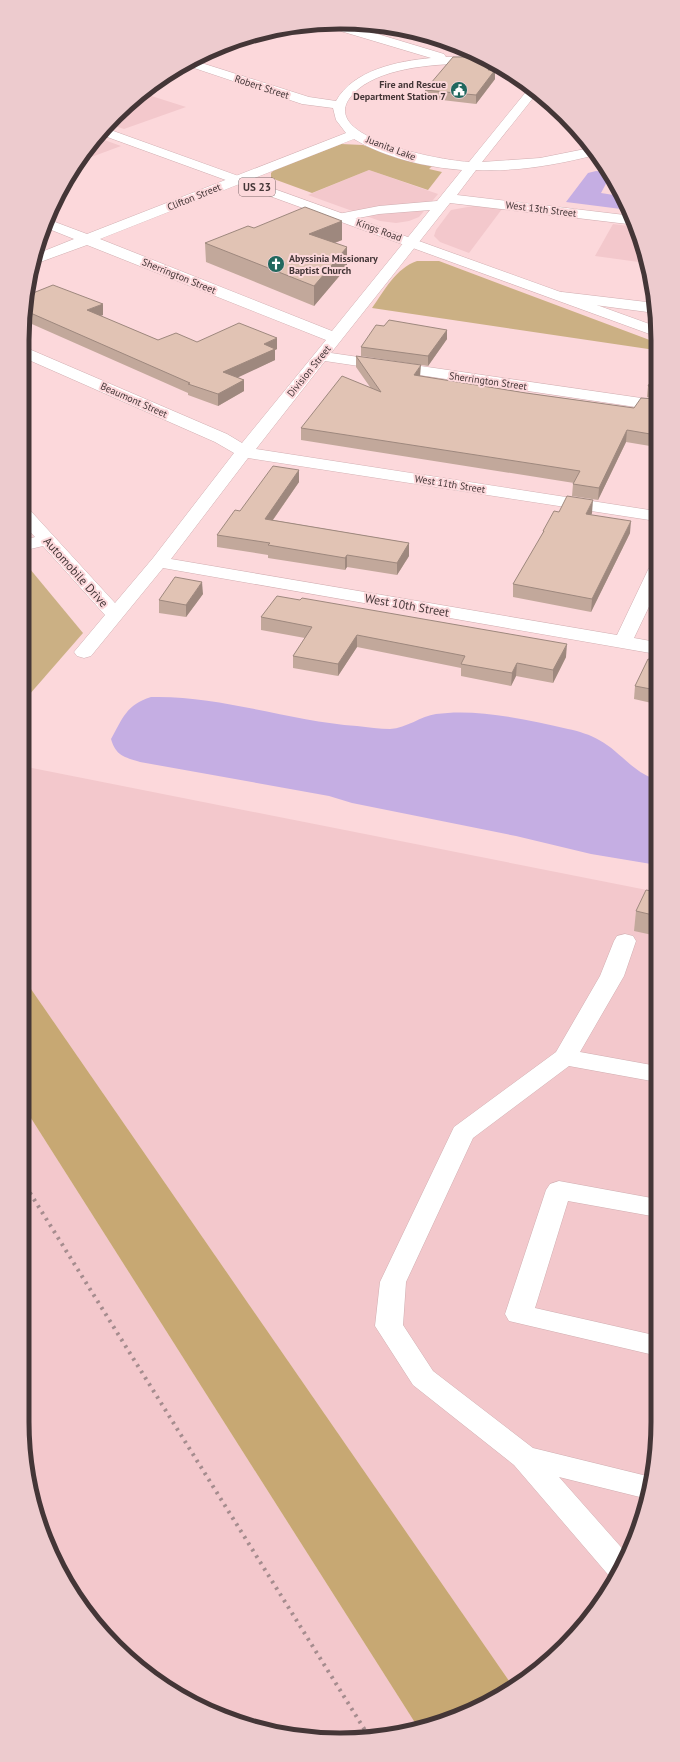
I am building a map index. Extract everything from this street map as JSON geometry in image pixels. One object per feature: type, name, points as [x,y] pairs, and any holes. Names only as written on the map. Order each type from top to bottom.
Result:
[{"type":"street","points":[[349,29],[447,59]]},
{"type":"street","points":[[339,105],[350,90],[376,75],[417,63],[447,59],[475,60]]},
{"type":"street","name":"Robert Street","points":[[196,65],[307,101],[339,105]]},
{"type":"street","name":"Division Street","points":[[84,652],[114,614],[159,562],[244,452],[530,94]]},
{"type":"street","name":"Juanita Lake","points":[[339,105],[340,116],[348,128],[355,134],[369,142],[417,159],[471,166],[539,162],[588,153]]},
{"type":"street","name":"Kings Road","points":[[108,133],[650,329]]},
{"type":"street","name":"Clifton Street","points":[[41,257],[355,134]]},
{"type":"street","name":"West 13th Street","points":[[343,217],[362,212],[444,202],[627,220]]},
{"type":"street","name":"Sherrington Street","points":[[51,225],[294,324],[336,338]]},
{"type":"street","points":[[562,297],[649,307]]},
{"type":"street","name":"Beaumont Street","points":[[29,354],[221,438],[244,452]]},
{"type":"street","name":"Sherrington Street","points":[[321,356],[651,404]]},
{"type":"street","name":"West 11th Street","points":[[244,452],[651,515]]},
{"type":"street","name":"Automobile Drive","points":[[29,520],[114,614]]},
{"type":"street","points":[[29,544],[47,540]]},
{"type":"street","name":"West 10th Street","points":[[159,562],[651,647]]},
{"type":"street","points":[[623,642],[651,583]]},
{"type":"street","points":[[617,1563],[524,1457],[424,1378],[389,1326],[393,1282],[463,1133],[565,1057],[612,976],[625,941]]},
{"type":"street","points":[[565,1057],[651,1073]]},
{"type":"street","points":[[651,1207],[559,1190],[519,1314],[651,1344]]},
{"type":"street","points":[[524,1457],[644,1487]]},
{"type":"shaded area","points":[[148,95],[186,107],[124,129],[115,126]]},
{"type":"shaded area","points":[[102,139],[121,146],[87,159]]},
{"type":"shaded area","points":[[341,144],[363,145],[397,158],[432,166],[429,169],[442,172],[428,190],[369,170],[312,193],[271,178],[271,173],[275,169]]},
{"type":"shaded area","points":[[369,170],[438,194],[419,217],[409,221],[396,223],[380,221],[308,195]]},
{"type":"shaded area","points":[[602,172],[607,182],[601,193],[615,195],[622,209],[566,202],[588,173]]},
{"type":"shaded area","points":[[473,206],[502,209],[469,253],[440,242],[434,236],[436,230],[451,210]]},
{"type":"shaded area","points":[[613,224],[629,226],[641,262],[595,256]]},
{"type":"shaded area","points":[[417,261],[439,261],[651,340],[651,349],[372,308],[397,274],[410,264]]},
{"type":"shaded area","points":[[29,568],[83,633],[29,695]]},
{"type":"shaded area","points":[[151,697],[177,697],[202,700],[306,719],[382,729],[402,727],[430,715],[436,714],[485,714],[519,719],[584,733],[607,745],[633,767],[651,777],[651,864],[591,854],[516,836],[352,803],[329,796],[140,762],[121,755],[115,749],[111,739],[126,713],[143,700]]},
{"type":"shaded area","points":[[29,767],[651,891],[651,1422],[645,1483],[627,1541],[619,1560],[599,1595],[560,1642],[545,1656],[510,1683],[29,986]]},
{"type":"shaded area","points":[[29,986],[510,1683],[478,1701],[440,1716],[415,1723],[29,1115]]},
{"type":"shaded area","points":[[29,1115],[415,1723],[401,1727],[360,1732],[320,1732],[279,1727],[221,1709],[202,1701],[167,1681],[135,1656],[106,1627],[81,1595],[61,1560],[53,1541],[40,1502],[32,1463],[29,1422]]},
{"type":"building","points":[[453,57],[468,57],[490,68],[488,70],[495,70],[476,95],[425,90]]},
{"type":"building","points":[[305,207],[342,221],[309,234],[347,247],[314,286],[205,243],[248,226],[254,228]]},
{"type":"building","points":[[53,285],[103,304],[87,310],[158,340],[176,333],[197,342],[239,323],[277,338],[264,344],[275,349],[223,372],[244,380],[218,394],[188,384],[190,383],[31,313],[33,293]]},
{"type":"building","points":[[389,320],[447,330],[428,356],[361,347],[376,325],[384,326]]},
{"type":"building","points":[[356,356],[421,365],[414,375],[526,393],[634,408],[641,398],[651,399],[651,434],[627,430],[599,488],[573,484],[580,471],[301,428],[342,376],[381,392]]},
{"type":"building","points":[[273,466],[299,470],[265,519],[409,543],[397,563],[347,555],[345,558],[268,545],[270,543],[217,535],[235,510],[240,511]]},
{"type":"building","points":[[567,496],[593,500],[586,514],[631,521],[592,599],[513,584],[554,511],[559,512]]},
{"type":"building","points":[[175,577],[202,582],[186,605],[159,600]]},
{"type":"building","points":[[277,596],[300,600],[302,598],[567,644],[553,670],[517,663],[512,673],[461,664],[465,656],[357,635],[338,664],[293,656],[312,627],[261,617]]},
{"type":"building","points":[[648,659],[651,660],[651,689],[635,686]]},
{"type":"building","points":[[646,890],[651,891],[651,915],[636,911]]},
{"type":"railway","points":[[29,1191],[366,1731]]},
{"type":"place","name":"Fire and Rescue Department Station 7","points":[[459,90]]},
{"type":"place","name":"Abyssinia Missionary Baptist Church","points":[[276,264]]}]
